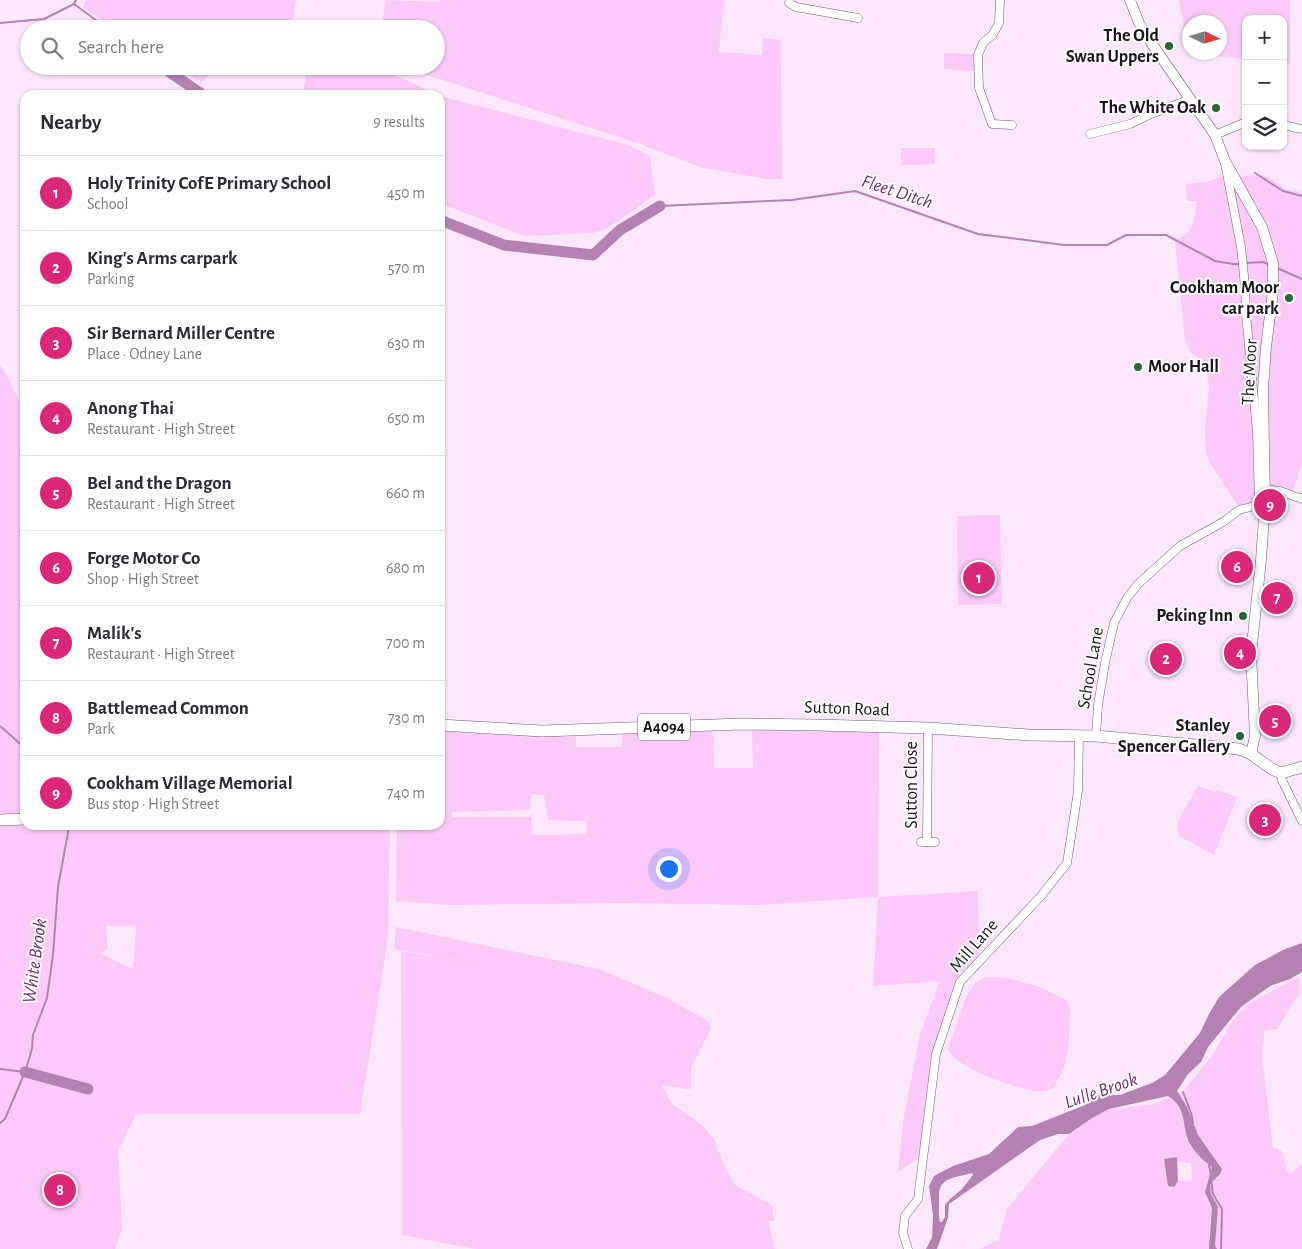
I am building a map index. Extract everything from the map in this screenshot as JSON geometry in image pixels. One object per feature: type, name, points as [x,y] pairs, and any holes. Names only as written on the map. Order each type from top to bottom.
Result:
[{"type":"main road","name":"The Moor","points":[[1130,0],[1139,23],[1150,41],[1215,136],[1225,162],[1262,227],[1271,254],[1274,274],[1263,389],[1265,489],[1262,504],[1261,560],[1251,654],[1255,736],[1251,754]]},
{"type":"main road","name":"Sutton Road","points":[[445,725],[542,730],[742,724],[928,728],[1029,735],[1096,736],[1240,749],[1251,754]]},
{"type":"main road","name":"A4094","points":[[1251,754],[1272,769],[1281,772]]},
{"type":"main road","points":[[1281,772],[1302,767]]},
{"type":"main road","points":[[0,820],[20,819]]},
{"type":"street","points":[[790,0],[790,3],[796,7],[858,18]]},
{"type":"street","points":[[1000,0],[998,22],[993,34],[983,43],[978,55],[980,88],[992,124],[1012,126]]},
{"type":"street","points":[[1090,134],[1130,124],[1189,98]]},
{"type":"street","points":[[1215,136],[1242,124]]},
{"type":"street","points":[[1287,126],[1302,129]]},
{"type":"street","points":[[1225,162],[1241,247],[1262,504]]},
{"type":"street","points":[[1265,489],[1280,491],[1302,499]]},
{"type":"street","name":"School Lane","points":[[1096,736],[1103,672],[1114,622],[1127,598],[1138,584],[1180,546],[1223,522],[1239,510],[1262,504]]},
{"type":"street","name":"Sutton Close","points":[[928,728],[928,842]]},
{"type":"street","name":"Mill Lane","points":[[908,1249],[903,1233],[906,1216],[918,1199],[936,1054],[960,982],[1041,896],[1067,863],[1078,791],[1079,736]]},
{"type":"street","points":[[1281,772],[1282,780],[1302,821]]},
{"type":"shaded area","points":[[86,0],[296,0],[293,20],[102,20],[83,8]]},
{"type":"shaded area","points":[[385,0],[439,2],[440,0],[724,0],[719,52],[762,55],[763,38],[781,40],[782,179],[767,179],[703,168],[640,144],[428,75],[445,75],[445,20],[383,20]]},
{"type":"shaded area","points":[[1179,0],[1290,0],[1290,63],[1287,63],[1287,15],[1242,15],[1242,59],[1227,57],[1227,15],[1182,16]]},
{"type":"shaded area","points":[[944,53],[974,54],[974,71],[944,69]]},
{"type":"shaded area","points":[[189,75],[209,75],[201,83]]},
{"type":"shaded area","points":[[306,75],[395,75],[428,90],[304,90]]},
{"type":"shaded area","points":[[445,97],[629,145],[650,156],[655,195],[609,227],[593,233],[524,236],[445,205]]},
{"type":"shaded area","points":[[901,148],[935,148],[935,164],[901,165]]},
{"type":"shaded area","points":[[1236,171],[1241,177],[1263,176],[1270,178],[1287,190],[1302,192],[1302,463],[1293,491],[1272,488],[1256,500],[1243,505],[1238,505],[1234,500],[1211,465],[1206,453],[1205,427],[1209,389],[1207,364],[1191,353],[1185,341],[1175,240],[1187,233],[1193,225],[1197,201],[1187,201],[1187,184],[1210,181]]},
{"type":"shaded area","points":[[0,365],[20,402],[20,830],[390,830],[388,938],[360,1114],[136,1114],[118,1151],[122,1229],[115,1249],[0,1249]],"holes":[[[106,926],[136,926],[133,969],[100,953],[108,948]]]},
{"type":"shaded area","points":[[1000,515],[1002,604],[958,605],[957,516]]},
{"type":"shaded area","points":[[445,727],[576,736],[576,747],[621,747],[623,733],[713,729],[714,768],[753,768],[752,728],[879,730],[878,897],[757,905],[625,903],[451,905],[396,901],[397,830],[445,830]],"holes":[[[531,794],[544,795],[548,820],[586,821],[587,834],[532,835],[531,817],[452,817],[452,812],[530,810]]]},
{"type":"shaded area","points":[[1198,786],[1237,797],[1214,855],[1179,836],[1177,822]]},
{"type":"shaded area","points":[[978,891],[979,955],[959,976],[952,989],[944,1017],[921,1156],[898,1172],[903,1122],[920,1034],[940,981],[873,986],[878,897]]},
{"type":"shaded area","points":[[396,927],[599,969],[667,998],[708,1021],[711,1029],[691,1067],[691,1090],[662,1085],[672,1104],[701,1124],[714,1139],[723,1163],[735,1185],[772,1205],[774,1221],[768,1221],[775,1249],[475,1249],[402,1235],[401,951],[480,964],[394,949]]},
{"type":"shaded area","points":[[1302,943],[1302,972],[1290,979],[1270,986],[1241,1007],[1208,1047],[1201,1062],[1188,1074],[1177,1091],[1187,1107],[1198,1135],[1222,1169],[1220,1174],[1210,1184],[1211,1194],[1218,1207],[1215,1245],[1217,1249],[1209,1249],[1212,1208],[1205,1192],[1212,1167],[1200,1157],[1190,1144],[1179,1106],[1168,1096],[1109,1109],[1069,1134],[1058,1134],[1040,1140],[949,1204],[948,1218],[937,1249],[926,1249],[932,1237],[933,1215],[929,1186],[934,1176],[953,1166],[989,1154],[1018,1127],[1032,1126],[1085,1105],[1098,1095],[1120,1095],[1152,1083],[1165,1075],[1200,1033],[1219,997],[1255,965],[1285,949]],"holes":[[[972,1173],[973,1175],[962,1189],[945,1205],[945,1217],[940,1222],[939,1191],[941,1186],[954,1177]]]},
{"type":"shaded area","points":[[986,977],[1008,978],[1039,987],[1066,1000],[1070,1007],[1069,1046],[1063,1071],[1053,1089],[1036,1091],[1024,1089],[985,1076],[961,1063],[952,1055],[948,1048],[966,997],[975,983]]},
{"type":"shaded area","points":[[1299,977],[1300,992],[1277,1029],[1265,1030],[1262,1056],[1273,1148],[1281,1150],[1289,1175],[1302,1164],[1302,1249],[980,1249],[999,1239],[1007,1209],[1069,1134],[1105,1111],[1154,1104],[1183,1092],[1213,1054],[1232,1022],[1248,1004]],"holes":[[[1176,1157],[1177,1162],[1191,1163],[1192,1180],[1178,1181],[1174,1186],[1168,1186],[1165,1159]]]},
{"type":"shaded area","points":[[1177,1157],[1178,1181],[1174,1187],[1168,1186],[1164,1159]]},
{"type":"waterway","name":"White Brook","points":[[33,20],[44,19],[74,4],[76,0]]},
{"type":"waterway","points":[[74,4],[96,20]]},
{"type":"waterway","name":"White Brook","points":[[0,23],[20,21]]},
{"type":"waterway","points":[[174,75],[196,90]]},
{"type":"waterway","points":[[1255,173],[1283,191],[1302,196]]},
{"type":"waterway","name":"Fleet Ditch","points":[[660,206],[792,200],[855,191],[978,234],[1064,245],[1107,245],[1126,235],[1166,235],[1215,261],[1241,264]]},
{"type":"waterway","points":[[445,222],[504,245],[593,255],[620,230],[660,206]]},
{"type":"waterway","points":[[1246,263],[1263,262],[1270,265]]},
{"type":"waterway","points":[[1277,268],[1302,279]]},
{"type":"waterway","name":"White Brook","points":[[0,726],[20,744]]},
{"type":"waterway","name":"White Brook","points":[[0,1123],[5,1119],[25,1072],[32,1049],[33,1035],[47,998],[53,955],[58,887],[68,830]]},
{"type":"waterway","points":[[0,1069],[25,1072]]},
{"type":"waterway","points":[[25,1072],[88,1089]]},
{"type":"waterway","points":[[1183,1092],[1193,1123]]},
{"type":"waterway","points":[[1209,1165],[1211,1175]]},
{"type":"waterway","points":[[1211,1180],[1213,1194],[1222,1209],[1221,1249]]},
{"type":"place","name":"The Old Swan Uppers","points":[[1169,46]]},
{"type":"place","name":"The White Oak","points":[[1216,108]]},
{"type":"place","name":"Cookham Moor car park","points":[[1289,298]]},
{"type":"place","name":"Moor Hall","points":[[1138,367]]},
{"type":"place","name":"Cookham Village Memorial","points":[[1270,505]]},
{"type":"place","name":"Forge Motor Co","points":[[1237,567]]},
{"type":"place","name":"Holy Trinity CofE Primary School","points":[[979,578]]},
{"type":"place","name":"Malik's","points":[[1277,598]]},
{"type":"place","name":"Peking Inn","points":[[1243,616]]},
{"type":"place","name":"Anong Thai","points":[[1240,653]]},
{"type":"place","name":"King's Arms carpark","points":[[1166,659]]},
{"type":"place","name":"Bel and the Dragon","points":[[1275,721]]},
{"type":"place","name":"Stanley Spencer Gallery","points":[[1240,736]]},
{"type":"place","name":"Sir Bernard Miller Centre","points":[[1265,820]]},
{"type":"place","name":"Battlemead Common","points":[[60,1190]]},
{"type":"water label","name":"Lulle Brook","points":[[1101,1091]]}]
